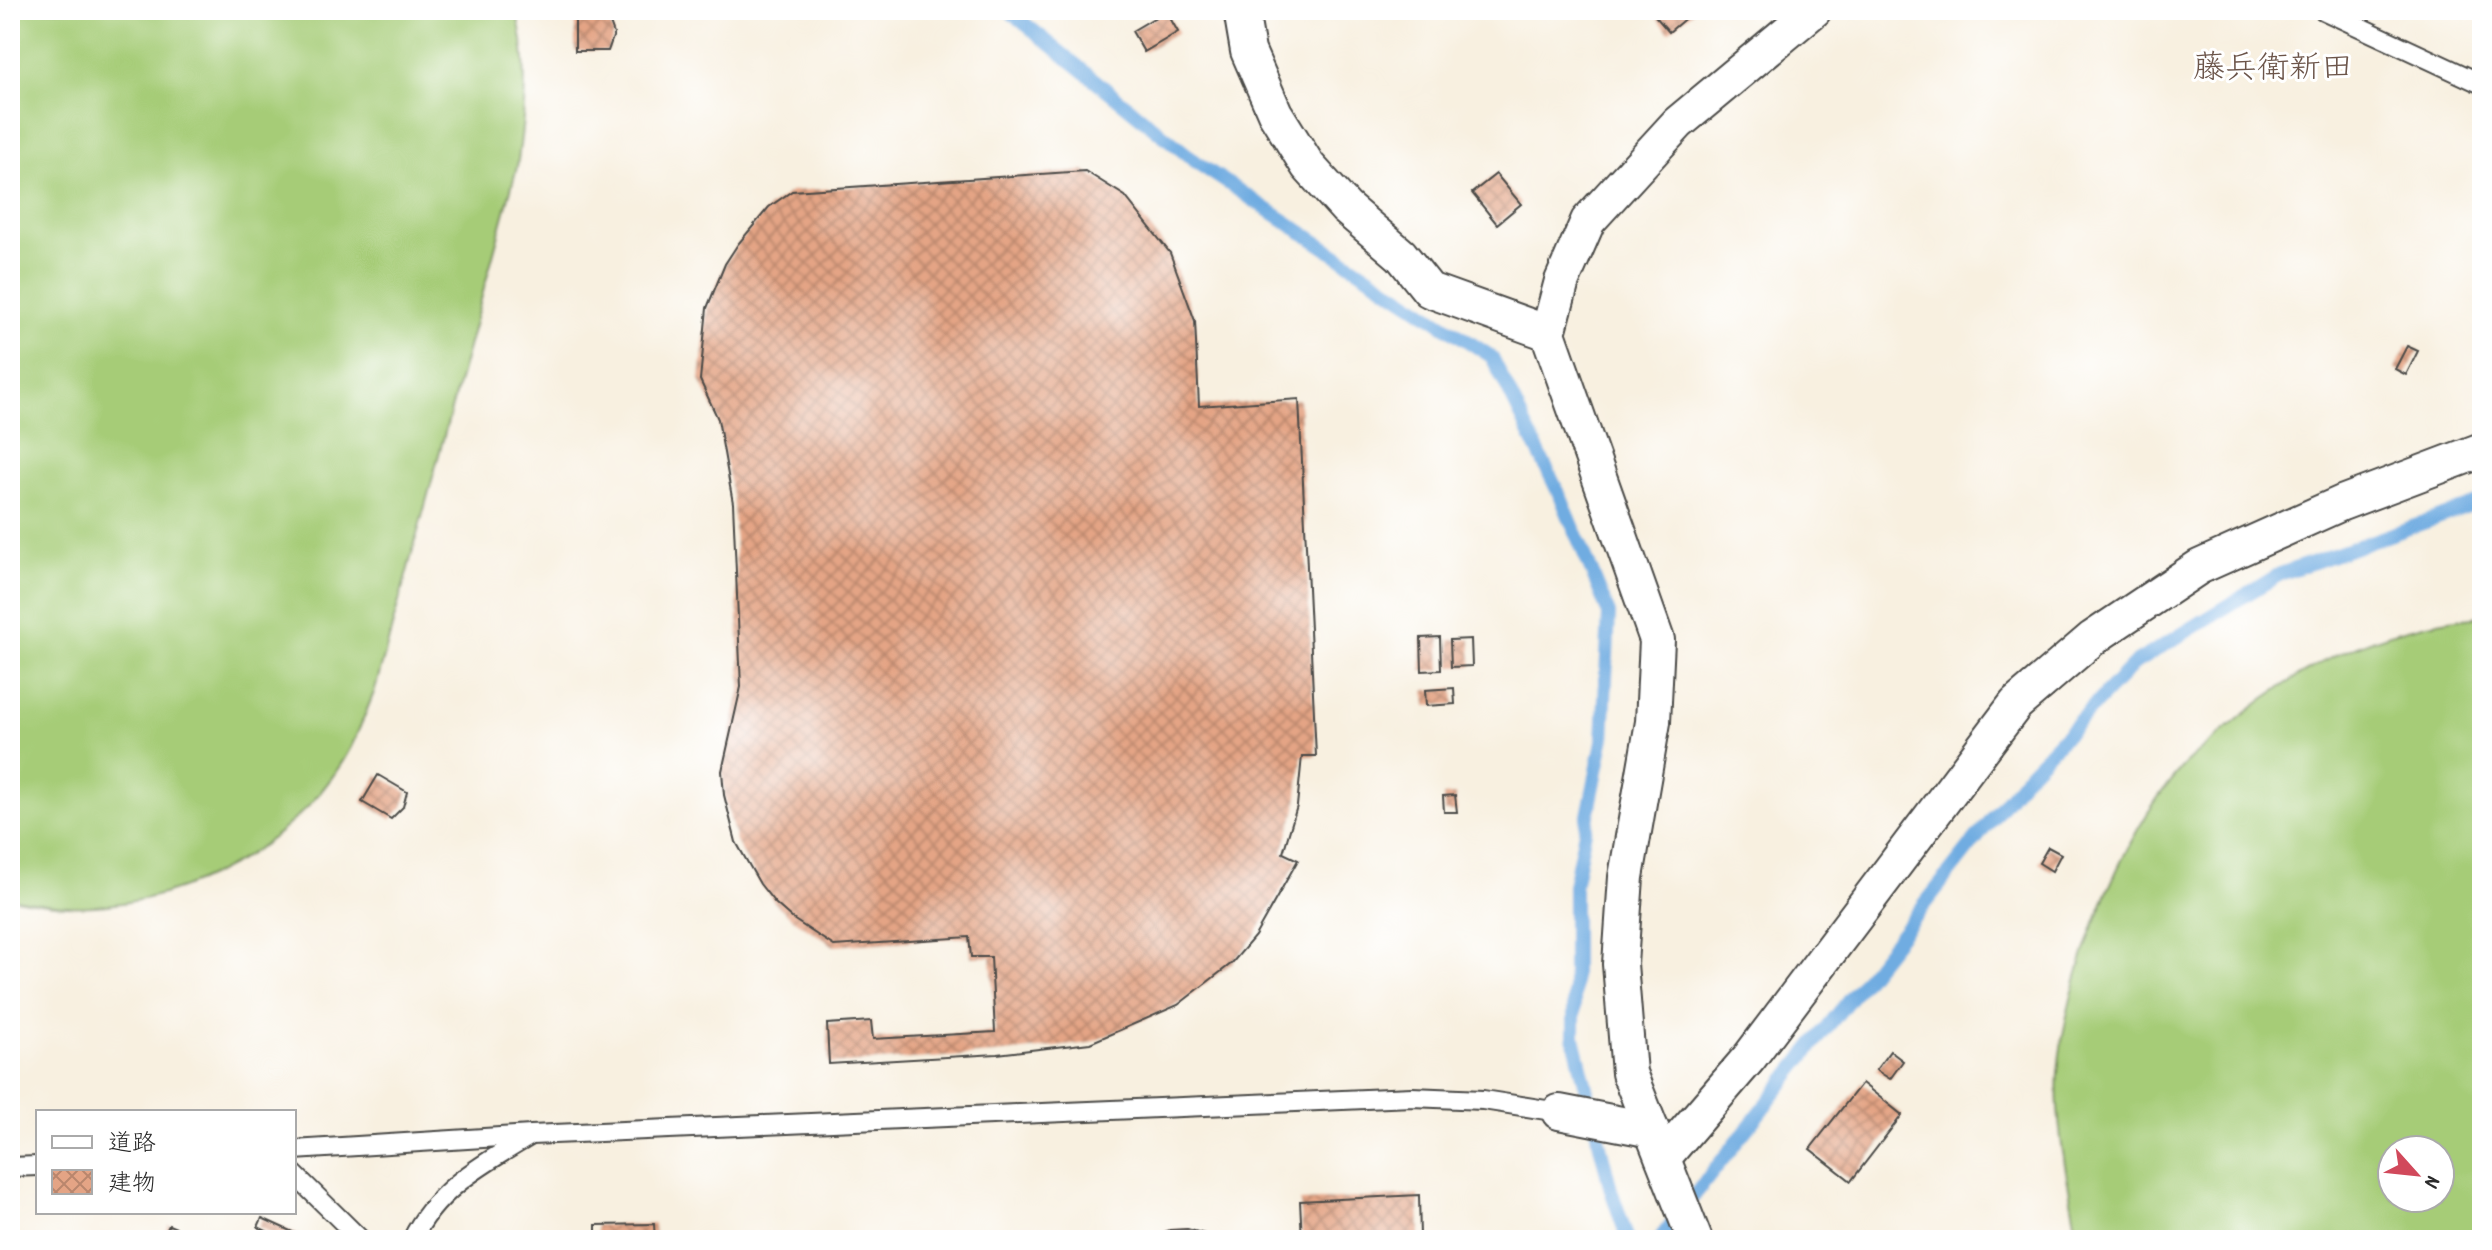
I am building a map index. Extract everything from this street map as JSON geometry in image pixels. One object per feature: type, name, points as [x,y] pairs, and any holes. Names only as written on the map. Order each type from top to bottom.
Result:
[{"type":"street","points":[[1241,10],[1254,64],[1275,113],[1308,166],[1346,208],[1401,255],[1429,290],[1535,328],[1657,640],[1653,722],[1626,877],[1620,964],[1629,1073],[1695,1240]]},
{"type":"street","points":[[1535,328],[1562,281],[1588,221],[1678,123],[1814,10]]},
{"type":"street","points":[[1657,1144],[1749,1058],[2016,704],[2093,638],[2199,567],[2342,503],[2482,450]]},
{"type":"street","points":[[1559,1112],[1616,1123],[1657,1144]]},
{"type":"lane","points":[[2323,10],[2482,84]]},
{"type":"lane","points":[[296,1150],[531,1135],[1412,1097],[1483,1100],[1559,1112]]},
{"type":"lane","points":[[412,1240],[422,1218],[447,1191],[531,1135]]},
{"type":"lane","points":[[10,1167],[36,1166]]},
{"type":"lane","points":[[296,1176],[361,1240]]},
{"type":"green space","points":[[10,10],[516,10],[523,49],[524,108],[517,167],[375,690],[351,747],[331,779],[307,807],[279,833],[248,855],[180,888],[144,899],[108,905],[70,906],[10,898]]},
{"type":"green space","points":[[2482,616],[2482,1240],[2078,1240],[2058,1113],[2058,1072],[2063,1035],[2084,953],[2099,911],[2137,832],[2158,797],[2185,764],[2247,711],[2308,670],[2373,640],[2407,629]]},
{"type":"building","points":[[1650,10],[1695,10],[1669,32]]},
{"type":"building","points":[[1166,11],[1178,32],[1144,52],[1132,31]]},
{"type":"building","points":[[575,20],[609,20],[614,34],[608,51],[575,51]]},
{"type":"building","points":[[1085,171],[1125,196],[1170,253],[1195,321],[1199,406],[1299,399],[1316,756],[1302,756],[1297,806],[1283,853],[1298,860],[1255,936],[1232,963],[1178,1005],[1090,1043],[997,1054],[829,1064],[827,1024],[871,1021],[873,1039],[995,1032],[991,957],[971,957],[969,937],[834,946],[775,903],[760,884],[736,842],[724,795],[722,771],[741,687],[733,503],[718,419],[700,380],[707,308],[725,264],[738,244],[769,207],[792,191]]},
{"type":"building","points":[[1496,174],[1521,204],[1497,224],[1472,193]]},
{"type":"building","points":[[2407,346],[2418,351],[2406,375],[2395,369]]},
{"type":"building","points":[[1440,637],[1441,670],[1422,671],[1421,638]]},
{"type":"building","points":[[1471,639],[1472,666],[1451,667],[1450,640]]},
{"type":"building","points":[[1454,688],[1455,704],[1426,706],[1425,690]]},
{"type":"building","points":[[378,775],[407,792],[403,807],[391,819],[362,802]]},
{"type":"building","points":[[1455,795],[1457,812],[1444,812],[1443,796]]},
{"type":"building","points":[[2048,847],[2061,854],[2052,871],[2039,863]]},
{"type":"building","points":[[1890,1051],[1903,1061],[1890,1079],[1876,1070]]},
{"type":"building","points":[[1862,1083],[1902,1115],[1851,1181],[1810,1149]]},
{"type":"building","points":[[1419,1195],[1420,1236],[1302,1240],[1300,1201]]},
{"type":"building","points":[[262,1218],[310,1240],[285,1240],[258,1227]]},
{"type":"building","points":[[654,1224],[655,1240],[596,1240],[596,1225]]},
{"type":"building","points":[[169,1225],[204,1240],[162,1240]]},
{"type":"building","points":[[1187,1229],[1226,1240],[1143,1240],[1170,1230]]},
{"type":"waterway","points":[[1008,10],[1200,165],[1492,357],[1563,502],[1609,614],[1603,741],[1574,886],[1574,1038],[1611,1190],[1628,1240]]},
{"type":"waterway","points":[[1659,1240],[2025,777],[2135,663],[2280,574],[2482,502]]},
{"type":"district","name":"藤兵衛新田","points":[[2273,66]]}]
